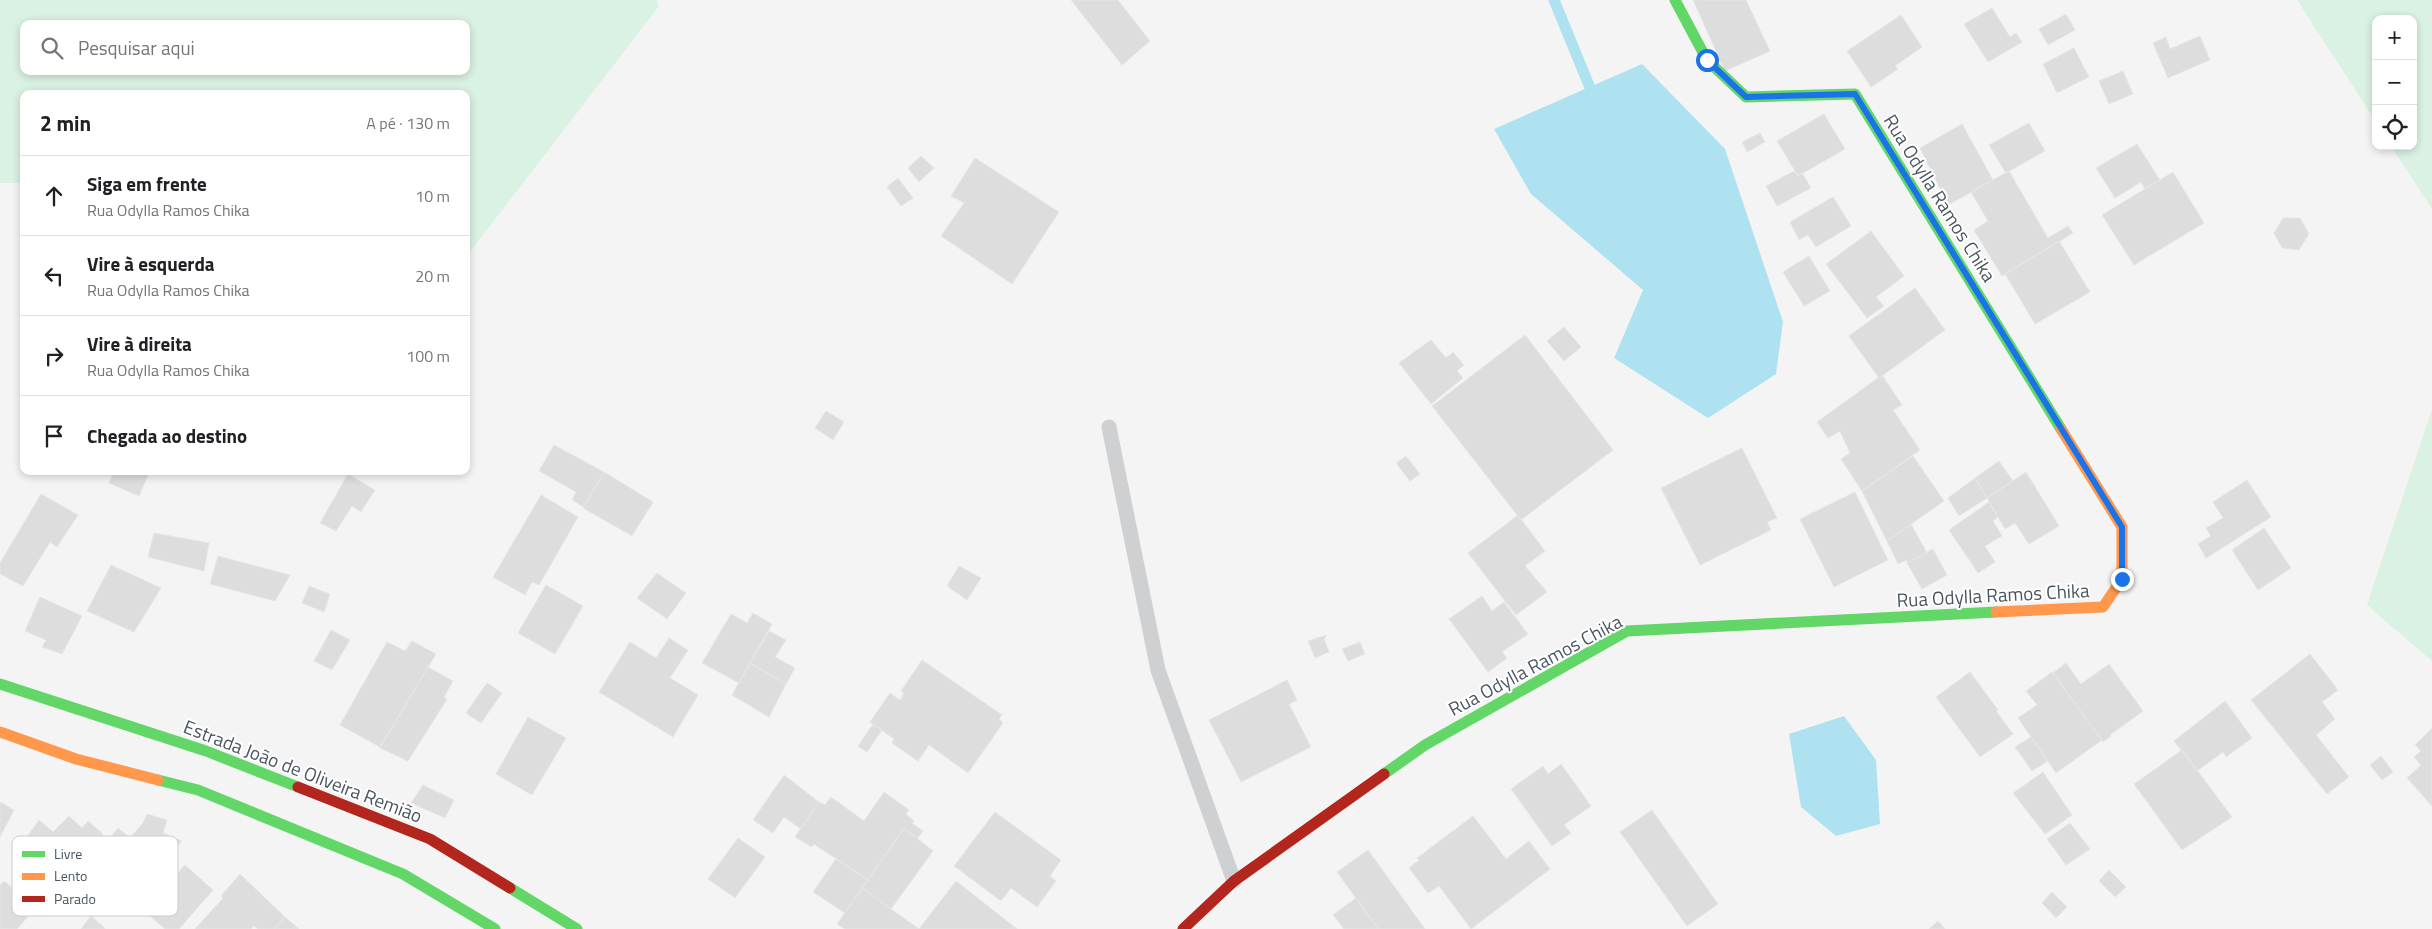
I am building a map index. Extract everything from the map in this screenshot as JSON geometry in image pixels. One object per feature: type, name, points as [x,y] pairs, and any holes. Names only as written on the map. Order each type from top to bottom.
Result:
[{"type":"street","name":"Rua Odylla Ramos Chika","points":[[1183,929],[1234,881],[1425,745],[1628,631],[2103,607],[2122,579],[2122,527],[1855,94],[1746,97],[1707,60],[1675,0]]},
{"type":"street","name":"Estrada João de Oliveira Remião","points":[[0,684],[206,751],[430,839],[577,929]]},
{"type":"street","points":[[0,732],[76,759],[198,790],[403,874],[495,929]]},
{"type":"lane","points":[[1109,427],[1158,670],[1234,881]]},
{"type":"green space","points":[[0,0],[657,0],[659,6],[470,252],[470,90],[20,90],[20,183],[0,183]]},
{"type":"green space","points":[[2297,0],[2432,0],[2432,209],[2394,150],[2417,150],[2417,15],[2372,15],[2372,116]]},
{"type":"green space","points":[[2432,409],[2432,661],[2367,605]]},
{"type":"water","points":[[1642,64],[1725,149],[1783,322],[1776,374],[1708,418],[1614,358],[1643,290],[1531,194],[1494,129]]},
{"type":"water","points":[[1844,716],[1876,760],[1880,824],[1836,836],[1801,807],[1789,734]]},
{"type":"building","points":[[1071,0],[1118,0],[1150,41],[1122,65]]},
{"type":"building","points":[[1693,0],[1746,0],[1770,51],[1725,71]]},
{"type":"building","points":[[1992,8],[2010,37],[2016,33],[2022,42],[1988,62],[1964,24]]},
{"type":"building","points":[[2066,14],[2075,30],[2048,45],[2039,29]]},
{"type":"building","points":[[1901,15],[1922,47],[1895,66],[1898,69],[1871,87],[1847,51]]},
{"type":"building","points":[[2200,36],[2210,60],[2168,78],[2153,43],[2166,37],[2170,49]]},
{"type":"building","points":[[2074,48],[2089,77],[2057,93],[2043,64]]},
{"type":"building","points":[[2123,71],[2133,94],[2109,104],[2099,81]]},
{"type":"building","points":[[1824,114],[1845,149],[1798,176],[1777,141]]},
{"type":"building","points":[[2029,123],[2045,151],[2006,173],[1989,145]]},
{"type":"building","points":[[1962,124],[1993,180],[1948,205],[1920,148]]},
{"type":"building","points":[[1760,133],[1765,142],[1747,152],[1742,142]]},
{"type":"building","points":[[2137,144],[2160,180],[2145,189],[2141,182],[2115,198],[2096,168]]},
{"type":"building","points":[[921,156],[934,168],[919,182],[908,168]]},
{"type":"building","points":[[975,158],[1059,212],[1012,284],[941,236],[964,203],[951,196]]},
{"type":"building","points":[[1794,171],[1798,176],[1802,173],[1811,188],[1777,206],[1766,186]]},
{"type":"building","points":[[2009,171],[2048,238],[2068,226],[2073,233],[2002,276],[1974,230],[1988,221],[1971,192]]},
{"type":"building","points":[[2173,172],[2204,223],[2134,265],[2102,215]]},
{"type":"building","points":[[898,178],[913,198],[901,206],[887,187]]},
{"type":"building","points":[[1833,197],[1851,226],[1816,247],[1808,235],[1799,240],[1790,222]]},
{"type":"building","points":[[2283,218],[2300,218],[2309,234],[2299,250],[2282,248],[2274,233]]},
{"type":"building","points":[[1871,231],[1904,276],[1876,297],[1884,306],[1867,318],[1826,264]]},
{"type":"building","points":[[2059,241],[2090,292],[2035,324],[2005,274]]},
{"type":"building","points":[[1809,256],[1830,291],[1804,306],[1783,272]]},
{"type":"building","points":[[1915,288],[1945,330],[1879,378],[1849,336]]},
{"type":"building","points":[[1564,327],[1581,347],[1564,361],[1547,341]]},
{"type":"building","points":[[1525,335],[1613,450],[1521,520],[1432,406]]},
{"type":"building","points":[[1431,340],[1446,358],[1453,352],[1464,365],[1457,371],[1463,378],[1431,404],[1399,363]]},
{"type":"building","points":[[1882,375],[1902,405],[1893,410],[1920,450],[1862,491],[1841,459],[1850,453],[1840,431],[1828,438],[1817,422]]},
{"type":"building","points":[[826,411],[844,422],[833,440],[815,428]]},
{"type":"building","points":[[554,445],[604,472],[584,507],[572,500],[576,492],[539,471]]},
{"type":"building","points":[[1742,448],[1777,518],[1767,522],[1771,530],[1700,565],[1661,488]]},
{"type":"building","points":[[1406,456],[1420,474],[1410,481],[1396,463]]},
{"type":"building","points":[[1913,456],[1944,501],[1887,541],[1862,491]]},
{"type":"building","points":[[1999,461],[2013,481],[1987,498],[1975,478]]},
{"type":"building","points":[[604,472],[653,502],[632,536],[583,508]]},
{"type":"building","points":[[2026,472],[2059,526],[2029,544],[2015,523],[2005,529],[1987,498]]},
{"type":"building","points":[[112,475],[148,475],[139,496],[109,483]]},
{"type":"building","points":[[347,475],[375,490],[361,512],[352,506],[336,531],[320,523]]},
{"type":"building","points":[[1975,478],[1987,498],[1959,516],[1948,498]]},
{"type":"building","points":[[2247,480],[2271,517],[2206,558],[2198,544],[2211,536],[2206,528],[2223,518],[2213,502]]},
{"type":"building","points":[[1855,492],[1888,560],[1834,587],[1800,519]]},
{"type":"building","points":[[41,494],[78,515],[57,547],[50,542],[23,586],[0,574],[0,563]]},
{"type":"building","points":[[541,495],[578,517],[539,585],[532,582],[525,595],[493,577]]},
{"type":"building","points":[[1989,502],[1998,517],[1993,521],[2002,536],[1985,546],[1995,562],[1978,573],[1949,530]]},
{"type":"building","points":[[1518,515],[1545,551],[1525,566],[1547,592],[1516,615],[1468,553]]},
{"type":"building","points":[[1911,524],[1927,553],[1908,563],[1906,560],[1898,564],[1887,541]]},
{"type":"building","points":[[2264,528],[2291,568],[2258,590],[2232,550]]},
{"type":"building","points":[[154,533],[209,543],[204,571],[148,557]]},
{"type":"building","points":[[1933,549],[1947,575],[1922,589],[1907,563]]},
{"type":"building","points":[[218,556],[290,575],[275,601],[210,584]]},
{"type":"building","points":[[111,565],[161,588],[134,632],[87,611]]},
{"type":"building","points":[[959,566],[981,578],[967,600],[947,586]]},
{"type":"building","points":[[657,573],[686,593],[667,619],[637,598]]},
{"type":"building","points":[[546,585],[583,606],[555,654],[518,633]]},
{"type":"building","points":[[309,586],[330,594],[324,612],[302,603]]},
{"type":"building","points":[[1482,596],[1492,611],[1504,602],[1528,634],[1502,652],[1507,658],[1488,672],[1449,619]]},
{"type":"building","points":[[40,597],[82,616],[62,654],[42,647],[46,640],[25,631]]},
{"type":"building","points":[[753,613],[772,624],[739,683],[702,663],[731,614],[747,623]]},
{"type":"building","points":[[331,630],[350,640],[332,670],[314,661]]},
{"type":"building","points":[[769,631],[786,640],[775,657],[795,668],[786,684],[750,663]]},
{"type":"building","points":[[1327,635],[1324,639],[1329,652],[1315,658],[1308,641]]},
{"type":"building","points":[[669,638],[688,650],[670,678],[698,695],[673,737],[599,692],[630,642],[656,658]]},
{"type":"building","points":[[412,641],[436,654],[380,747],[340,725],[387,642],[405,651]]},
{"type":"building","points":[[1360,642],[1365,654],[1348,661],[1342,649]]},
{"type":"building","points":[[2310,654],[2338,690],[2322,702],[2335,719],[2316,735],[2349,777],[2327,794],[2251,700]]},
{"type":"building","points":[[922,660],[1002,715],[999,719],[1003,723],[968,773],[929,745],[918,761],[892,743],[894,739],[870,722],[890,693],[900,700],[904,693],[901,691]]},
{"type":"building","points":[[750,663],[786,684],[769,717],[732,695]]},
{"type":"building","points":[[2066,663],[2081,684],[2109,664],[2143,711],[2103,742],[2053,673]]},
{"type":"building","points":[[428,667],[453,681],[444,697],[447,699],[408,761],[380,748]]},
{"type":"building","points":[[1970,672],[2013,734],[1980,757],[1936,697]]},
{"type":"building","points":[[2052,672],[2102,740],[2056,773],[2018,718],[2037,705],[2026,691]]},
{"type":"building","points":[[1287,680],[1297,700],[1289,704],[1311,747],[1241,782],[1209,720]]},
{"type":"building","points":[[487,683],[502,693],[481,723],[466,713]]},
{"type":"building","points":[[2225,701],[2252,738],[2226,757],[2223,752],[2197,771],[2174,741]]},
{"type":"building","points":[[528,717],[566,738],[532,795],[496,774]]},
{"type":"building","points":[[873,724],[882,730],[867,752],[858,746]]},
{"type":"building","points":[[2432,728],[2432,806],[2407,778],[2421,765],[2414,757],[2421,751],[2415,745]]},
{"type":"building","points":[[2031,737],[2048,761],[2032,771],[2015,747]]},
{"type":"building","points":[[2182,750],[2232,817],[2182,850],[2134,784]]},
{"type":"building","points":[[2381,756],[2393,772],[2382,780],[2370,765]]},
{"type":"building","points":[[1561,764],[1591,806],[1564,825],[1571,833],[1552,846],[1511,789],[1543,766],[1548,774]]},
{"type":"building","points":[[2043,772],[2072,815],[2045,834],[2013,793]]},
{"type":"building","points":[[784,775],[819,802],[801,829],[784,817],[773,833],[753,820]]},
{"type":"building","points":[[423,785],[454,800],[445,818],[411,803]]},
{"type":"building","points":[[884,792],[909,810],[906,814],[914,821],[912,823],[923,831],[917,839],[904,828],[868,880],[814,844],[812,847],[795,837],[819,802],[825,805],[831,797],[864,821]]},
{"type":"building","points":[[0,802],[14,810],[0,837]]},
{"type":"building","points":[[1652,810],[1718,904],[1687,926],[1620,832]]},
{"type":"building","points":[[995,812],[1061,860],[1050,876],[1056,881],[1037,907],[1011,888],[1001,901],[954,866]]},
{"type":"building","points":[[147,814],[167,820],[163,833],[170,836],[132,836],[143,823]]},
{"type":"building","points":[[69,816],[82,828],[88,821],[103,834],[101,836],[27,836],[39,820],[53,832]]},
{"type":"building","points":[[1473,816],[1506,859],[1529,841],[1550,869],[1471,929],[1439,886],[1428,893],[1409,868],[1419,860],[1417,858]]},
{"type":"building","points":[[2070,823],[2090,849],[2066,865],[2047,839]]},
{"type":"building","points":[[118,828],[128,836],[112,836]]},
{"type":"building","points":[[904,828],[933,851],[891,909],[862,888]]},
{"type":"building","points":[[738,838],[765,857],[735,898],[708,879]]},
{"type":"building","points":[[1368,850],[1425,929],[1378,929],[1337,872]]},
{"type":"building","points":[[836,859],[868,880],[845,913],[813,892]]},
{"type":"building","points":[[185,865],[213,890],[179,929],[165,929],[150,916],[178,916],[178,873]]},
{"type":"building","points":[[2109,870],[2126,887],[2115,897],[2099,881]]},
{"type":"building","points":[[240,874],[285,917],[274,929],[258,929],[254,926],[251,929],[195,929],[223,898],[221,896]]},
{"type":"building","points":[[4,881],[12,887],[12,916],[29,916],[17,929],[0,929],[0,885]]},
{"type":"building","points":[[956,881],[1017,929],[919,929]]},
{"type":"building","points":[[862,888],[919,929],[845,929],[837,924]]},
{"type":"building","points":[[2052,892],[2067,907],[2056,918],[2042,903]]},
{"type":"building","points":[[1356,898],[1378,929],[1344,929],[1333,915]]},
{"type":"building","points":[[91,916],[105,928],[81,929]]},
{"type":"building","points":[[285,917],[299,929],[274,929]]},
{"type":"building","points":[[1938,921],[1945,929],[1929,929]]},
{"type":"waterway","points":[[1554,0],[1595,100]]},
{"type":"traffic: fast","points":[[1675,0],[1707,60],[1746,97],[1855,94],[2061,429]]},
{"type":"traffic: fast","points":[[1384,774],[1425,745],[1627,631],[1996,612]]},
{"type":"traffic: fast","points":[[0,684],[206,751],[298,787]]},
{"type":"traffic: fast","points":[[158,780],[198,790],[403,874],[495,929]]},
{"type":"traffic: fast","points":[[510,888],[577,929]]},
{"type":"traffic: slow","points":[[1996,612],[2103,607],[2122,579],[2122,527],[2061,429]]},
{"type":"traffic: slow","points":[[0,732],[76,759],[158,780]]},
{"type":"traffic: jam","points":[[1183,929],[1234,881],[1384,774]]},
{"type":"traffic: jam","points":[[298,787],[430,839],[510,888]]},
{"type":"route","points":[[1707,60],[1746,97],[1855,94],[2122,527],[2122,579]]}]
